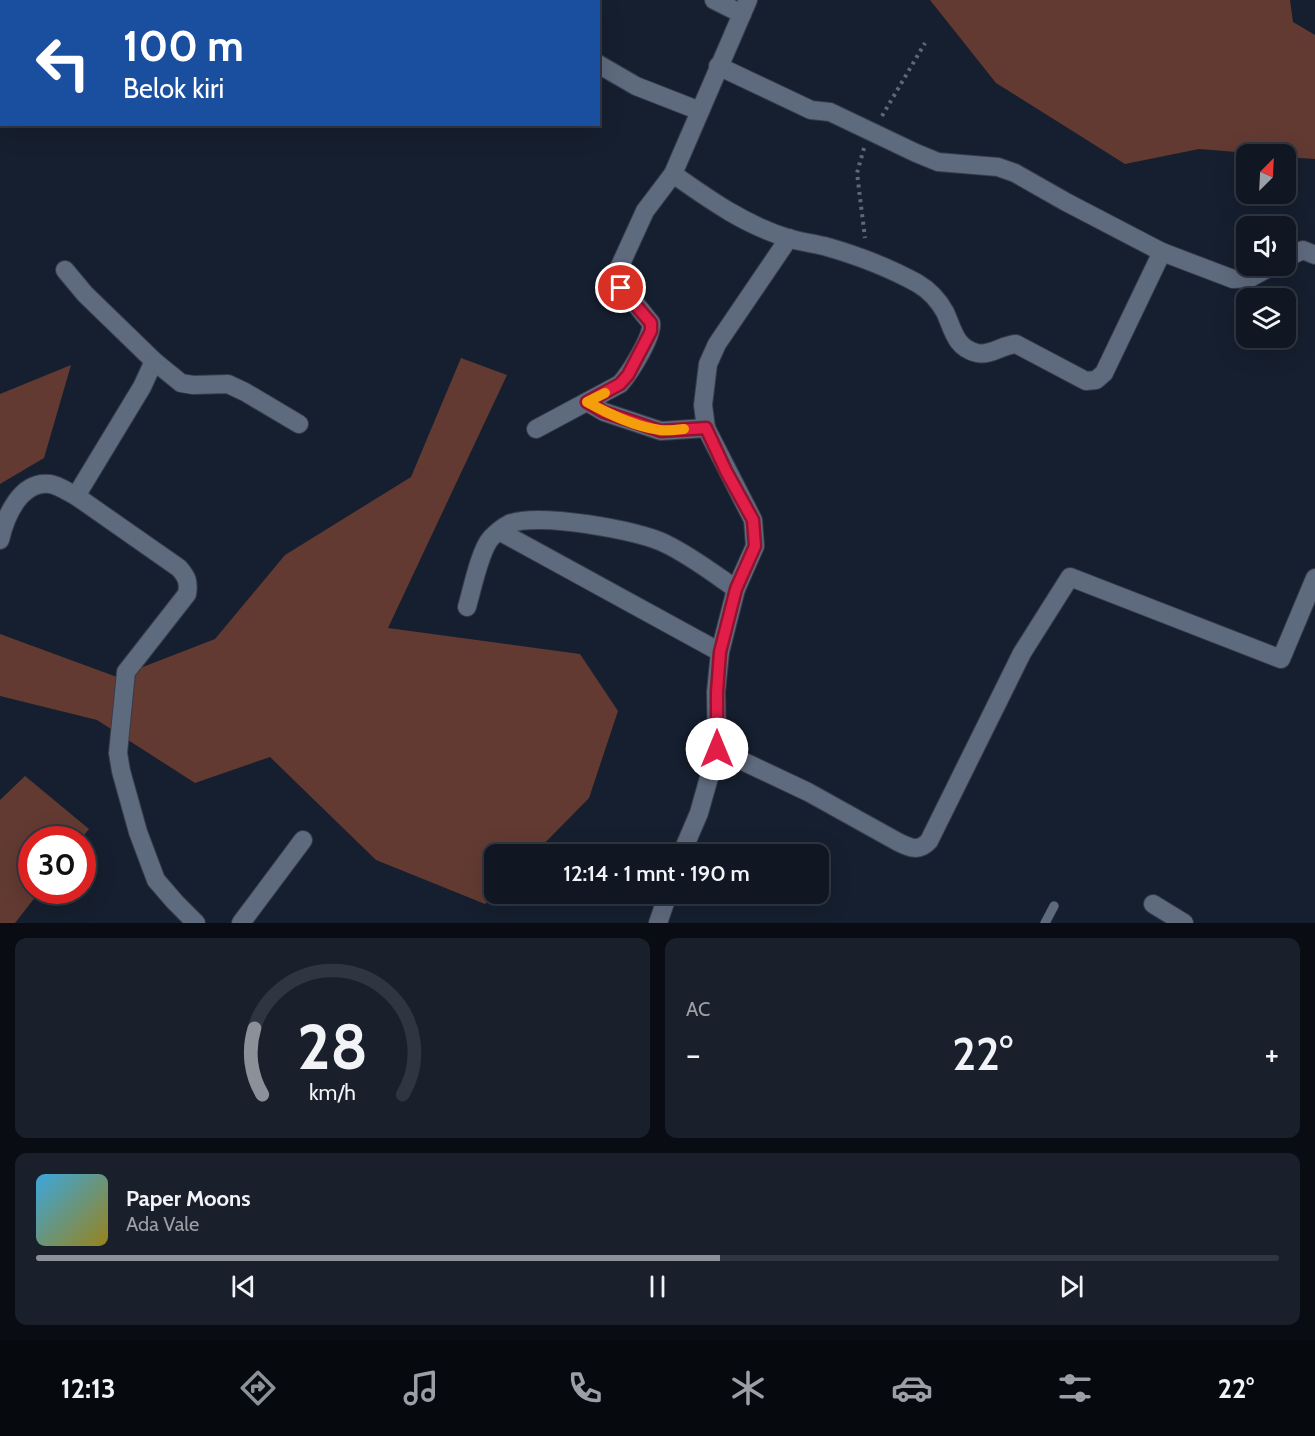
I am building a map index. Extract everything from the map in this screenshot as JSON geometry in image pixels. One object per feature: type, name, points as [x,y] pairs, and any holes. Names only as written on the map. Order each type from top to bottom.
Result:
[{"type":"street","points":[[536,429],[620,384],[628,375],[651,331],[651,323],[618,281],[619,268],[645,210],[673,174],[745,7],[714,0]]},
{"type":"street","points":[[600,65],[636,86],[700,111]]},
{"type":"street","points":[[718,66],[810,110],[830,112],[938,162],[998,168],[1015,173],[1162,252],[1233,279],[1254,276]]},
{"type":"street","points":[[673,174],[721,207],[763,228],[789,238],[867,260],[918,284],[938,302],[955,339],[964,348],[976,353],[987,354],[1006,345],[1016,344],[1086,381],[1096,380],[1104,373],[1162,252]]},
{"type":"street","points":[[686,844],[699,813],[717,749],[720,652],[736,589],[755,546],[753,520],[706,428],[703,405],[708,364],[789,238]]},
{"type":"street","points":[[1296,253],[1303,250],[1315,255]]},
{"type":"street","points":[[65,270],[85,294],[154,361],[181,383],[228,384],[299,424]]},
{"type":"street","points":[[76,496],[142,387],[154,361]]},
{"type":"street","points":[[587,402],[604,412],[661,431],[706,428]]},
{"type":"street","points":[[0,540],[9,513],[19,498],[30,488],[39,484],[53,485],[76,496],[179,568],[186,576],[187,594],[126,672],[117,753],[138,832],[156,880],[196,923]]},
{"type":"street","points":[[467,607],[486,547],[499,531],[509,524],[527,520],[595,524],[640,534],[665,543],[736,589]]},
{"type":"street","points":[[499,531],[720,652]]},
{"type":"street","points":[[717,749],[808,792],[898,842],[917,849],[929,841],[1022,653],[1070,577],[1281,658],[1315,578]]},
{"type":"street","points":[[241,923],[303,840]]},
{"type":"street","points":[[658,923],[665,904]]},
{"type":"street","points":[[1153,904],[1184,923]]},
{"type":"lane","points":[[1045,923],[1054,906]]},
{"type":"shaded area","points":[[930,0],[1290,0],[1293,22],[1315,35],[1315,159],[1296,158],[1296,144],[1236,144],[1236,152],[1199,149],[1125,164],[996,83]]},
{"type":"shaded area","points":[[461,358],[507,375],[388,628],[580,654],[618,711],[589,798],[544,844],[484,844],[484,904],[376,860],[270,757],[195,783],[97,720],[0,696],[0,634],[117,677],[215,639],[285,555],[411,477]]},
{"type":"shaded area","points":[[71,365],[44,458],[0,484],[0,394]]},
{"type":"shaded area","points":[[25,776],[85,826],[18,826],[18,904],[30,904],[15,923],[0,923],[0,800]]},
{"type":"slow traffic","points":[[605,393],[587,402],[604,412],[643,426],[661,431],[684,429]]},
{"type":"route","points":[[621,288],[651,323],[651,331],[628,375],[620,384],[587,402],[604,412],[661,431],[706,428],[753,520],[755,546],[736,589],[720,652],[717,749]]}]
